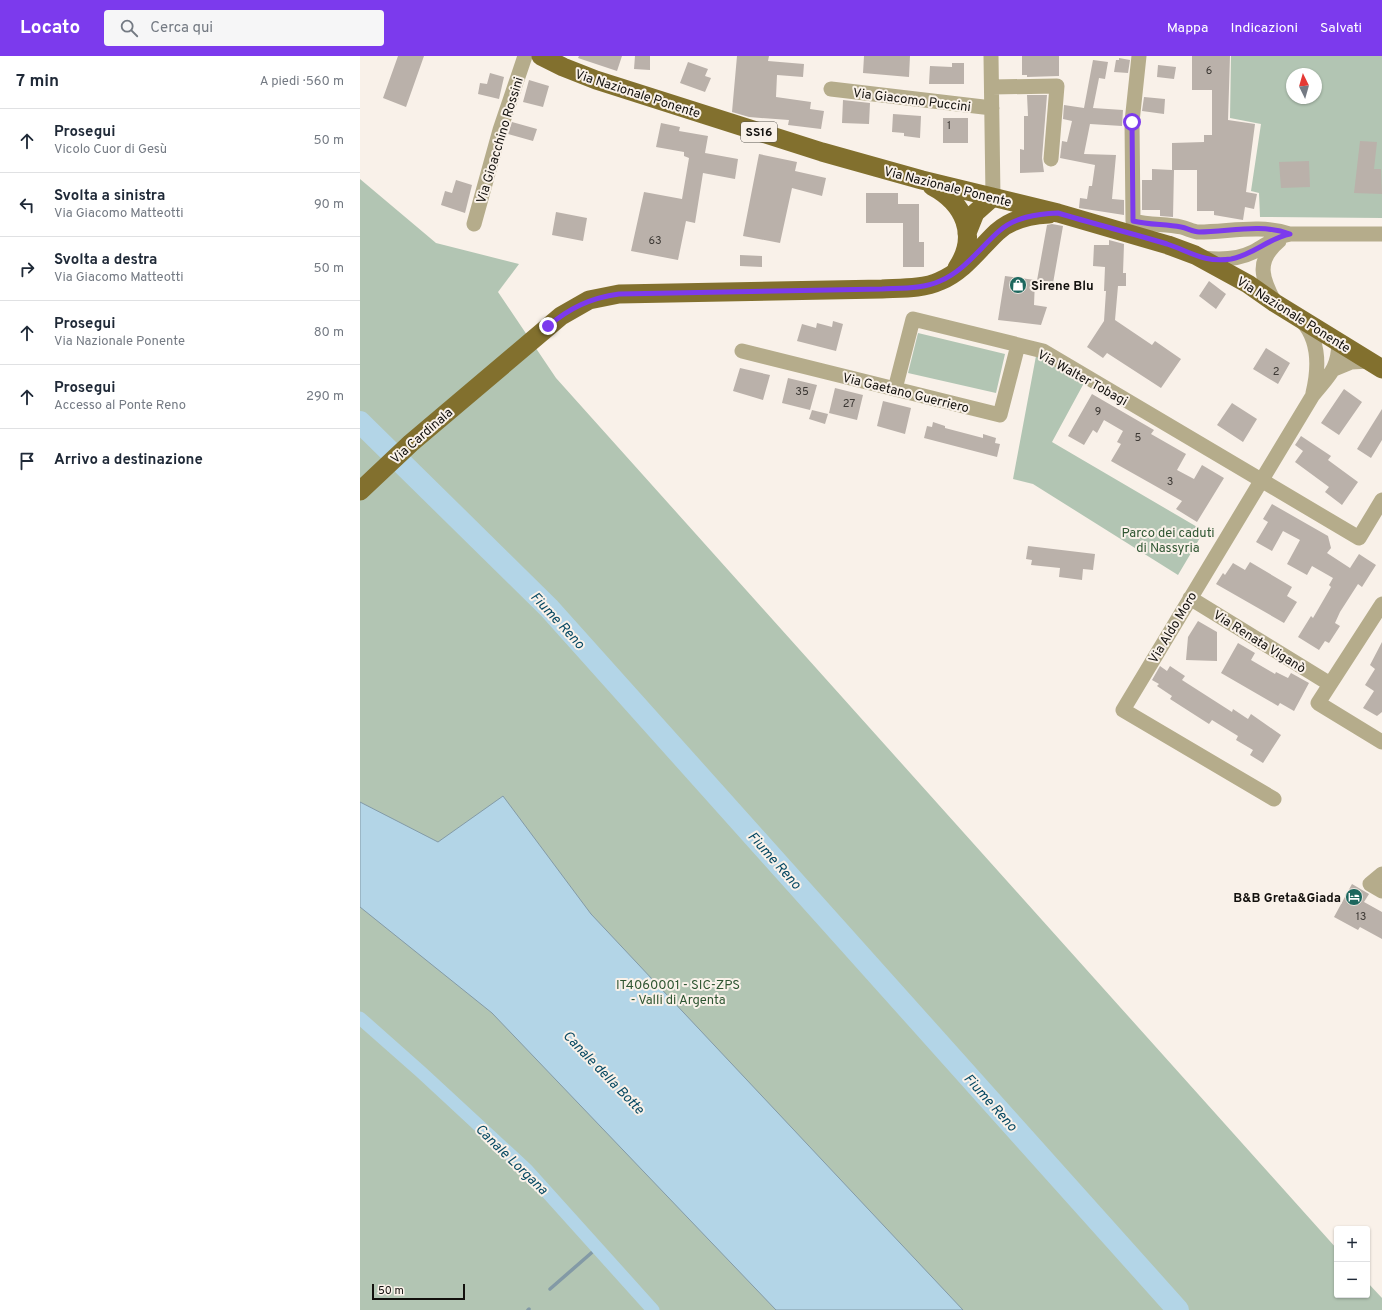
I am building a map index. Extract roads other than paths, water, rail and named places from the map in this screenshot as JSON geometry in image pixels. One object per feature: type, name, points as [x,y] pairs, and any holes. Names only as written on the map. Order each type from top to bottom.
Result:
[{"type":"main road","name":"Via Nazionale Ponente","points":[[541,56],[563,67],[596,80],[822,152],[922,180],[1058,213],[1168,244],[1201,258],[1238,278],[1300,319],[1376,365]]},
{"type":"main road","points":[[922,180],[939,190],[954,203],[963,215],[967,233]]},
{"type":"main road","points":[[952,275],[965,255],[967,233],[975,213],[993,197]]},
{"type":"main road","points":[[993,197],[996,217],[995,235]]},
{"type":"main road","name":"Via Cardinala","points":[[360,491],[411,443],[561,316],[576,306],[604,296],[619,294],[882,289],[921,286],[939,282],[958,271],[995,235],[1011,223],[1025,217],[1058,213]]},
{"type":"street","name":"Via Gioacchino Rossini","points":[[474,224],[500,130],[525,56]]},
{"type":"street","points":[[991,56],[993,197]]},
{"type":"street","points":[[1139,56],[1132,122],[1133,221],[1149,225],[1180,227],[1197,232],[1261,228],[1278,230],[1290,234]]},
{"type":"street","points":[[992,87],[1057,86],[1051,159]]},
{"type":"street","name":"Via Giacomo Puccini","points":[[831,89],[992,108]]},
{"type":"street","points":[[1238,278],[1241,265],[1260,255],[1282,235],[1382,234]]},
{"type":"street","points":[[1201,258],[1229,259],[1260,255]]},
{"type":"street","points":[[1260,255],[1265,283],[1275,303]]},
{"type":"street","name":"Via Walter Tobagi","points":[[895,389],[913,319],[1043,351],[1359,538],[1382,500]]},
{"type":"street","name":"Via Aldo Moro","points":[[1300,319],[1309,328],[1313,338],[1318,366]]},
{"type":"street","name":"Via Aldo Moro","points":[[1313,395],[1318,366],[1324,354],[1330,348],[1339,343]]},
{"type":"street","name":"Via Aldo Moro","points":[[1274,799],[1123,710],[1313,395],[1334,369],[1337,363],[1339,343]]},
{"type":"street","name":"Via Gaetano Guerriero","points":[[742,351],[1000,416],[1018,345]]},
{"type":"street","points":[[1334,369],[1351,362],[1376,365]]},
{"type":"street","name":"Via Renata Viganò","points":[[1190,598],[1330,684]]},
{"type":"street","points":[[1382,604],[1318,703],[1382,742]]},
{"type":"street","points":[[1382,874],[1370,884],[1382,891]]},
{"type":"water","name":"Canale della Botte","points":[[503,796],[591,914],[963,1310],[776,1310],[492,1013],[360,907],[360,802],[438,842]]},
{"type":"waterway","name":"Fiume Reno","points":[[360,422],[549,608],[1178,1310]]},
{"type":"waterway","name":"Canale Lorgana","points":[[360,1018],[527,1170],[653,1310]]},
{"type":"waterway","points":[[550,1289],[597,1248]]},
{"type":"place","name":"Sirene Blu","points":[[1018,285]]},
{"type":"place","name":"B&B Greta&Giada","points":[[1354,897]]},
{"type":"park label","name":"Parco dei caduti di Nassyria","points":[[1168,540]]},
{"type":"park label","name":"IT4060001 - SIC-ZPS - Valli di Argenta","points":[[678,992]]}]
